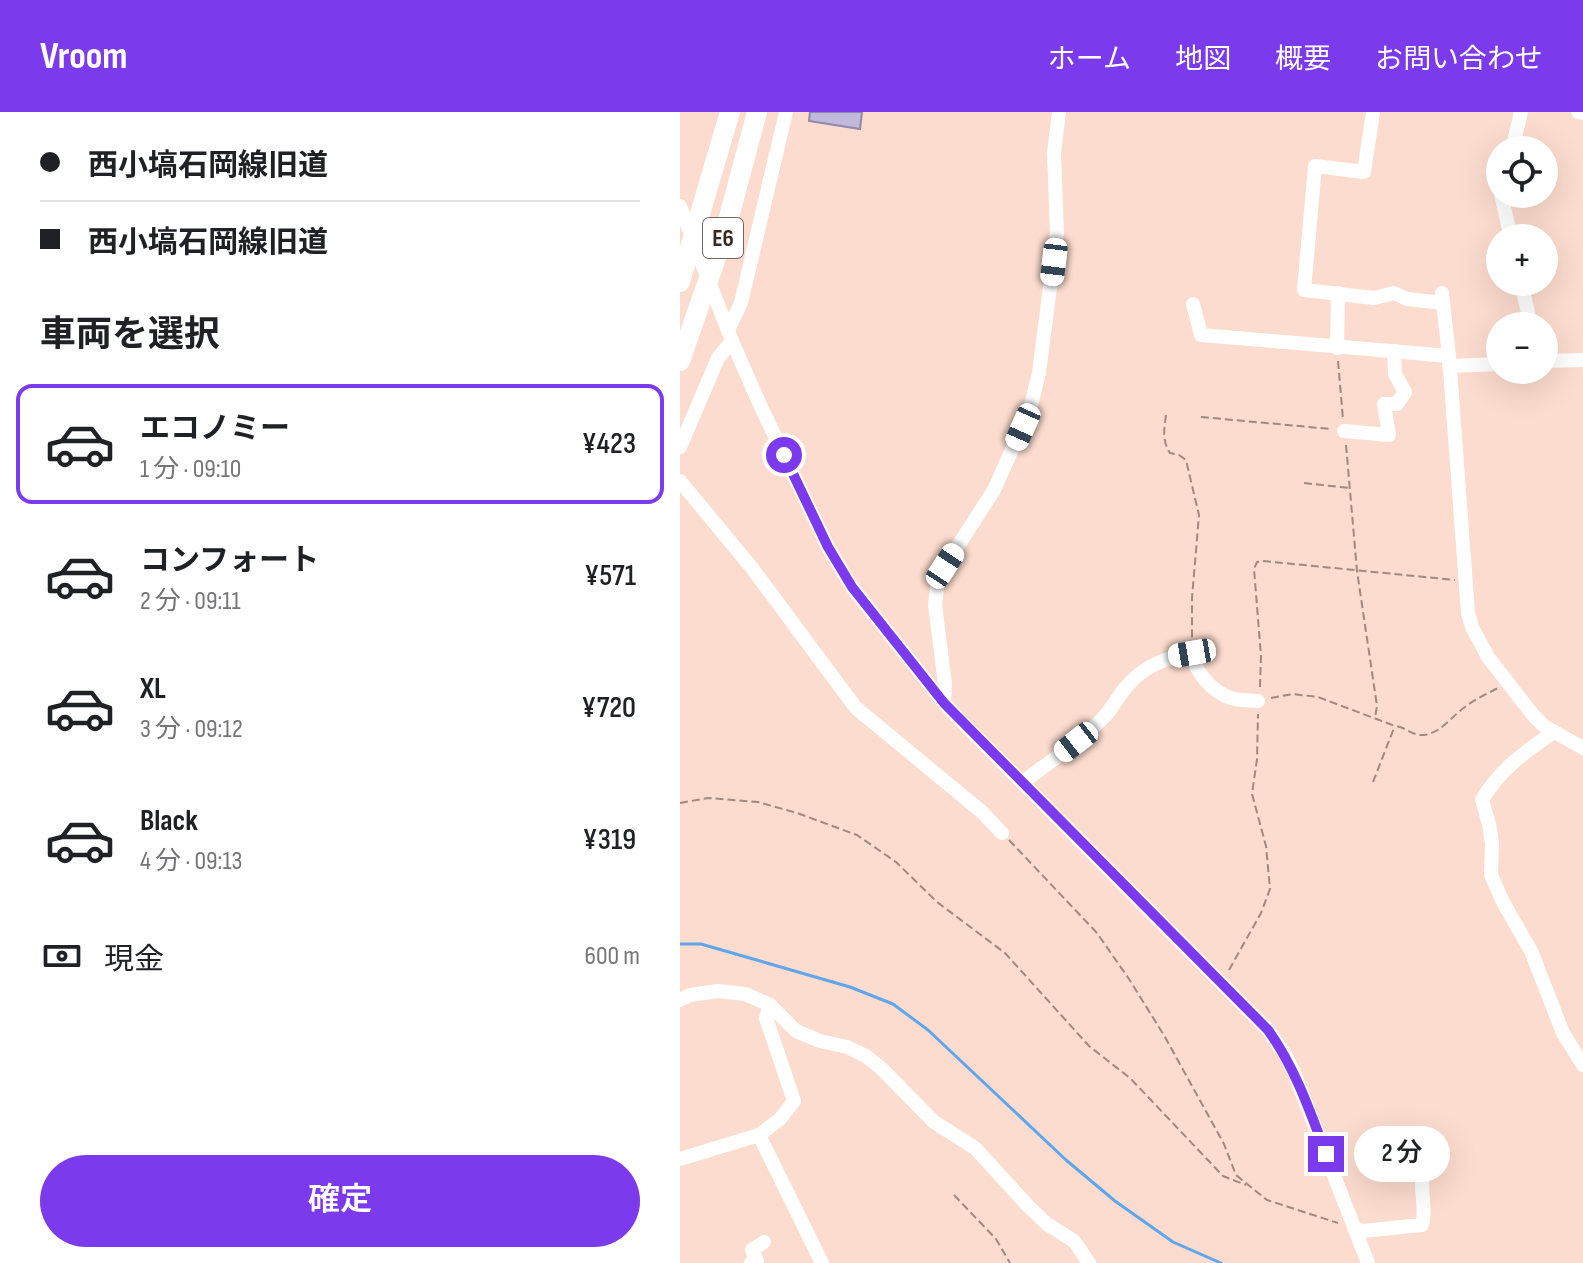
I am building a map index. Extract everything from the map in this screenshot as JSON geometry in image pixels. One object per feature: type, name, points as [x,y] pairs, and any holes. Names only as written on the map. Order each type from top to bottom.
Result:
[{"type":"highway","name":"E6","points":[[680,282],[730,112]]},
{"type":"highway","name":"E6","points":[[680,361],[725,232],[757,112]]},
{"type":"street","points":[[680,447],[730,336],[741,303],[786,112]]},
{"type":"street","points":[[944,703],[945,684],[935,605],[938,580],[994,490],[1030,409],[1039,373],[1057,233],[1054,153],[1059,112]]},
{"type":"street","points":[[1373,112],[1364,172],[1315,166],[1304,290],[1374,298],[1394,293],[1407,299],[1443,298],[1465,581],[1472,627],[1488,657],[1533,715],[1544,726],[1583,748]]},
{"type":"street","points":[[1515,136],[1521,112]]},
{"type":"street","points":[[681,208],[761,407],[828,547],[852,587],[944,703],[1268,1030],[1286,1056],[1307,1104],[1368,1263]]},
{"type":"street","points":[[1337,348],[1338,293]]},
{"type":"street","points":[[1193,304],[1201,335],[1394,351],[1449,361],[1486,363]]},
{"type":"street","points":[[1344,431],[1389,435],[1384,404],[1397,404],[1405,392],[1395,374],[1394,351]]},
{"type":"street","points":[[1558,361],[1583,360]]},
{"type":"street","points":[[680,481],[752,568],[856,708],[982,812],[1002,833]]},
{"type":"street","points":[[1023,782],[1076,742],[1106,714],[1139,674],[1171,657],[1192,653],[1202,677],[1223,694],[1258,701]]},
{"type":"street","points":[[1554,732],[1501,774],[1482,800],[1492,843],[1491,875],[1531,951],[1563,1033],[1583,1065]]},
{"type":"street","points":[[680,1000],[690,995],[718,991],[745,994],[770,1005],[796,1031],[866,1056],[934,1122],[975,1148],[1047,1224],[1074,1241],[1085,1261]]},
{"type":"street","points":[[680,1159],[759,1135],[780,1119],[794,1101],[766,1018],[770,1005]]},
{"type":"street","points":[[759,1135],[822,1263]]},
{"type":"street","points":[[1354,1228],[1362,1231],[1422,1225],[1425,1216],[1422,1175],[1427,1168]]},
{"type":"street","points":[[751,1263],[757,1261],[752,1250],[764,1242]]},
{"type":"path","points":[[1337,348],[1357,571],[1377,706],[1375,718]]},
{"type":"path","points":[[1166,415],[1163,430],[1165,445],[1170,453],[1186,460],[1199,515],[1192,598],[1192,653]]},
{"type":"path","points":[[1201,417],[1344,431]]},
{"type":"path","points":[[1304,483],[1350,488]]},
{"type":"path","points":[[1222,982],[1270,889],[1266,846],[1252,794],[1257,759],[1261,656],[1254,565],[1263,561],[1465,581]]},
{"type":"path","points":[[1258,701],[1293,694],[1318,697],[1402,727],[1413,734],[1423,735],[1435,732],[1465,707],[1507,682]]},
{"type":"path","points":[[1373,782],[1395,726]]},
{"type":"path","points":[[680,803],[708,798],[758,802],[857,835],[896,862],[937,902],[1005,953],[1089,1046],[1130,1078],[1223,1176],[1246,1185]]},
{"type":"path","points":[[1002,833],[1097,933],[1121,968],[1165,1037],[1224,1144],[1236,1175],[1267,1200],[1354,1228]]},
{"type":"path","points":[[954,1195],[996,1239],[1010,1263]]},
{"type":"building","points":[[810,112],[862,112],[860,129],[809,121]]},
{"type":"waterway","points":[[680,944],[701,944],[850,987],[893,1004],[928,1030],[1066,1160],[1115,1201],[1173,1242],[1221,1263]]},
{"type":"route","points":[[784,455],[828,547],[852,587],[944,703],[1268,1030],[1295,1075],[1326,1154]]}]
